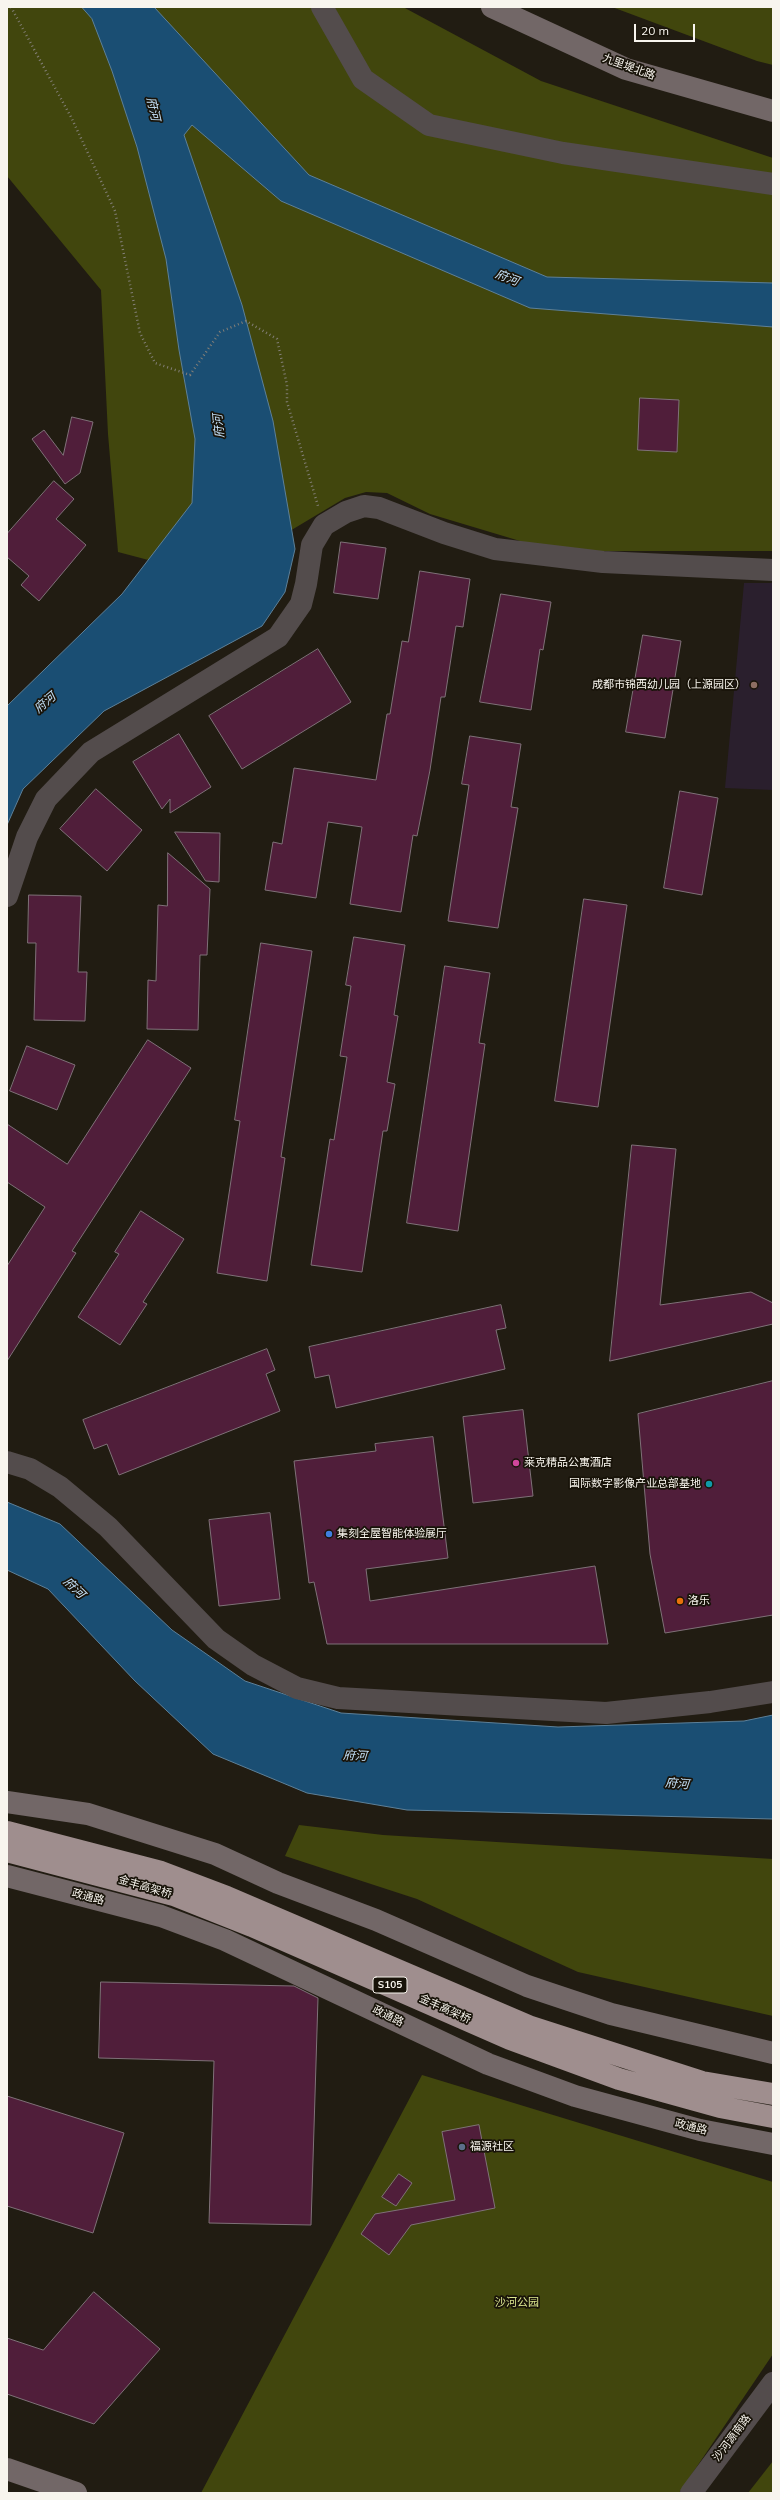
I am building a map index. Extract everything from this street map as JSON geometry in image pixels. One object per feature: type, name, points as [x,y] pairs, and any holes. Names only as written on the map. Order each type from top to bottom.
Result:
[{"type":"highway","name":"金丰高架桥","points":[[7,1832],[89,1852],[190,1883],[531,2028],[702,2082],[773,2094]]},
{"type":"highway","name":"金丰高架桥","points":[[7,1851],[174,1895],[259,1929],[510,2039],[619,2079],[720,2107],[773,2117]]},
{"type":"main road","name":"九里堤北路","points":[[492,7],[626,69],[773,111]]},
{"type":"main road","points":[[7,1802],[88,1814],[207,1852],[278,1883],[376,1920],[527,1986],[611,2014],[773,2053]]},
{"type":"main road","name":"政通路","points":[[7,1876],[161,1916],[225,1940],[488,2064],[575,2096],[700,2130],[773,2144]]},
{"type":"main road","points":[[7,2469],[76,2493]]},
{"type":"street","points":[[322,7],[363,79],[429,125],[563,153],[773,184]]},
{"type":"street","points":[[7,896],[27,837],[46,798],[91,752],[278,637],[301,604],[306,584],[312,545],[324,525],[346,512],[364,506],[393,512],[444,533],[495,549],[603,562],[773,570]]},
{"type":"street","points":[[7,1462],[30,1469],[60,1487],[108,1527],[216,1639],[253,1664],[297,1688],[338,1698],[606,1713],[710,1702],[773,1692]]},
{"type":"street","name":"沙河源南路","points":[[691,2493],[773,2383]]},
{"type":"path","points":[[11,7],[72,119],[115,211],[140,333],[155,363],[190,375],[220,332],[246,321],[276,339],[287,385],[287,402],[324,525]]},
{"type":"shaded area","name":"成都市锦西幼儿园（上源园区）","points":[[744,583],[773,583],[773,790],[725,788]]},
{"type":"green space","points":[[7,7],[403,7],[541,81],[773,158],[773,551],[597,551],[540,547],[430,514],[387,493],[366,492],[345,498],[213,577],[118,552],[108,434],[101,290],[7,176]]},
{"type":"green space","points":[[612,7],[773,7],[773,65],[757,61]]},
{"type":"green space","points":[[299,1825],[383,1835],[773,1859],[773,2016],[578,1972],[417,1899],[285,1856]]},
{"type":"green space","name":"沙河公园","points":[[422,2075],[773,2182],[773,2354],[679,2493],[201,2493]]},
{"type":"green space","points":[[773,2461],[773,2493],[748,2493]]},
{"type":"water","name":"府河","points":[[82,7],[154,7],[309,175],[547,277],[773,283],[773,327],[530,308],[281,201],[192,125],[184,135],[242,305],[273,421],[295,549],[285,592],[262,626],[104,711],[23,789],[7,825],[7,706],[122,594],[192,503],[195,439],[179,350],[166,259],[137,147],[112,71],[92,19]]},
{"type":"water","name":"府河","points":[[7,1502],[60,1524],[172,1630],[245,1681],[341,1713],[558,1727],[744,1721],[773,1715],[773,1819],[407,1810],[307,1793],[213,1754],[135,1681],[48,1589],[7,1570]]},
{"type":"building","points":[[640,398],[679,400],[677,452],[638,450]]},
{"type":"building","points":[[72,417],[93,422],[80,473],[65,484],[32,439],[44,430],[63,455]]},
{"type":"building","points":[[54,481],[74,499],[56,519],[86,545],[39,601],[21,585],[29,576],[7,557],[7,534]]},
{"type":"building","points":[[341,542],[386,548],[378,599],[334,593]]},
{"type":"building","points":[[420,571],[470,579],[463,627],[456,626],[445,697],[441,697],[430,770],[417,836],[413,835],[401,912],[350,904],[362,827],[328,822],[316,898],[265,890],[273,842],[282,844],[294,768],[376,780],[387,714],[390,714],[402,641],[408,642]]},
{"type":"building","points":[[501,594],[551,602],[543,650],[540,649],[531,710],[480,702]]},
{"type":"building","points":[[643,635],[681,641],[665,738],[626,732]]},
{"type":"building","points":[[318,649],[351,702],[242,769],[209,716]]},
{"type":"building","points":[[179,734],[211,787],[170,813],[170,799],[162,809],[133,762]]},
{"type":"building","points":[[470,736],[521,744],[511,807],[518,808],[498,928],[448,921],[469,785],[462,784]]},
{"type":"building","points":[[96,789],[142,830],[107,871],[60,829]]},
{"type":"building","points":[[680,791],[718,798],[702,895],[664,888]]},
{"type":"building","points":[[175,832],[220,833],[219,882],[206,881]]},
{"type":"building","points":[[168,853],[210,889],[207,955],[200,955],[198,1030],[147,1029],[148,980],[156,981],[158,905],[167,906]]},
{"type":"building","points":[[29,895],[81,896],[78,972],[87,972],[85,1021],[34,1020],[36,943],[28,943]]},
{"type":"building","points":[[584,899],[627,905],[598,1107],[555,1101]]},
{"type":"building","points":[[354,937],[405,945],[394,1015],[398,1016],[387,1082],[395,1084],[387,1131],[383,1131],[362,1272],[311,1265],[330,1139],[334,1140],[347,1057],[340,1056],[351,986],[346,985]]},
{"type":"building","points":[[261,943],[312,951],[281,1157],[285,1158],[267,1281],[217,1273],[240,1121],[235,1120]]},
{"type":"building","points":[[445,966],[490,973],[479,1043],[485,1044],[458,1231],[407,1223]]},
{"type":"building","points":[[148,1040],[191,1068],[72,1251],[76,1253],[7,1361],[7,1266],[45,1207],[7,1182],[7,1124],[67,1164]]},
{"type":"building","points":[[27,1046],[75,1065],[57,1110],[10,1091]]},
{"type":"building","points":[[632,1145],[676,1149],[660,1305],[751,1292],[773,1303],[773,1324],[610,1361]]},
{"type":"building","points":[[141,1211],[184,1239],[143,1302],[147,1304],[120,1345],[78,1317],[119,1254],[115,1252]]},
{"type":"building","points":[[501,1305],[506,1328],[496,1330],[505,1369],[336,1408],[329,1375],[315,1378],[309,1347]]},
{"type":"building","points":[[267,1349],[275,1370],[266,1374],[280,1411],[119,1475],[107,1444],[94,1449],[83,1420]]},
{"type":"building","name":"国际数字影像产业总部基地","points":[[773,1381],[773,1615],[665,1633],[650,1554],[638,1414]]},
{"type":"building","points":[[523,1410],[533,1496],[473,1503],[463,1417]]},
{"type":"building","points":[[433,1437],[448,1558],[366,1569],[370,1601],[595,1566],[608,1644],[327,1644],[314,1582],[309,1583],[294,1461],[376,1451],[375,1444]]},
{"type":"building","points":[[270,1513],[280,1599],[219,1606],[209,1520]]},
{"type":"building","points":[[101,1982],[294,1986],[318,1998],[311,2225],[209,2223],[214,2061],[99,2058]]},
{"type":"building","points":[[7,2096],[124,2133],[93,2233],[7,2206]]},
{"type":"building","points":[[479,2125],[495,2208],[411,2225],[389,2255],[361,2234],[375,2214],[455,2200],[442,2132]]},
{"type":"building","points":[[399,2174],[412,2183],[396,2206],[382,2197]]},
{"type":"building","points":[[94,2292],[160,2349],[94,2424],[7,2394],[7,2338],[43,2350]]},
{"type":"place","name":"成都市锦西幼儿园（上源园区）","points":[[754,685]]},
{"type":"place","name":"莱克精品公寓酒店","points":[[516,1463]]},
{"type":"place","name":"国际数字影像产业总部基地","points":[[709,1484]]},
{"type":"place","name":"集刻全屋智能体验展厅","points":[[329,1534]]},
{"type":"place","name":"洛乐","points":[[680,1601]]},
{"type":"place","name":"福源社区","points":[[462,2147]]}]
